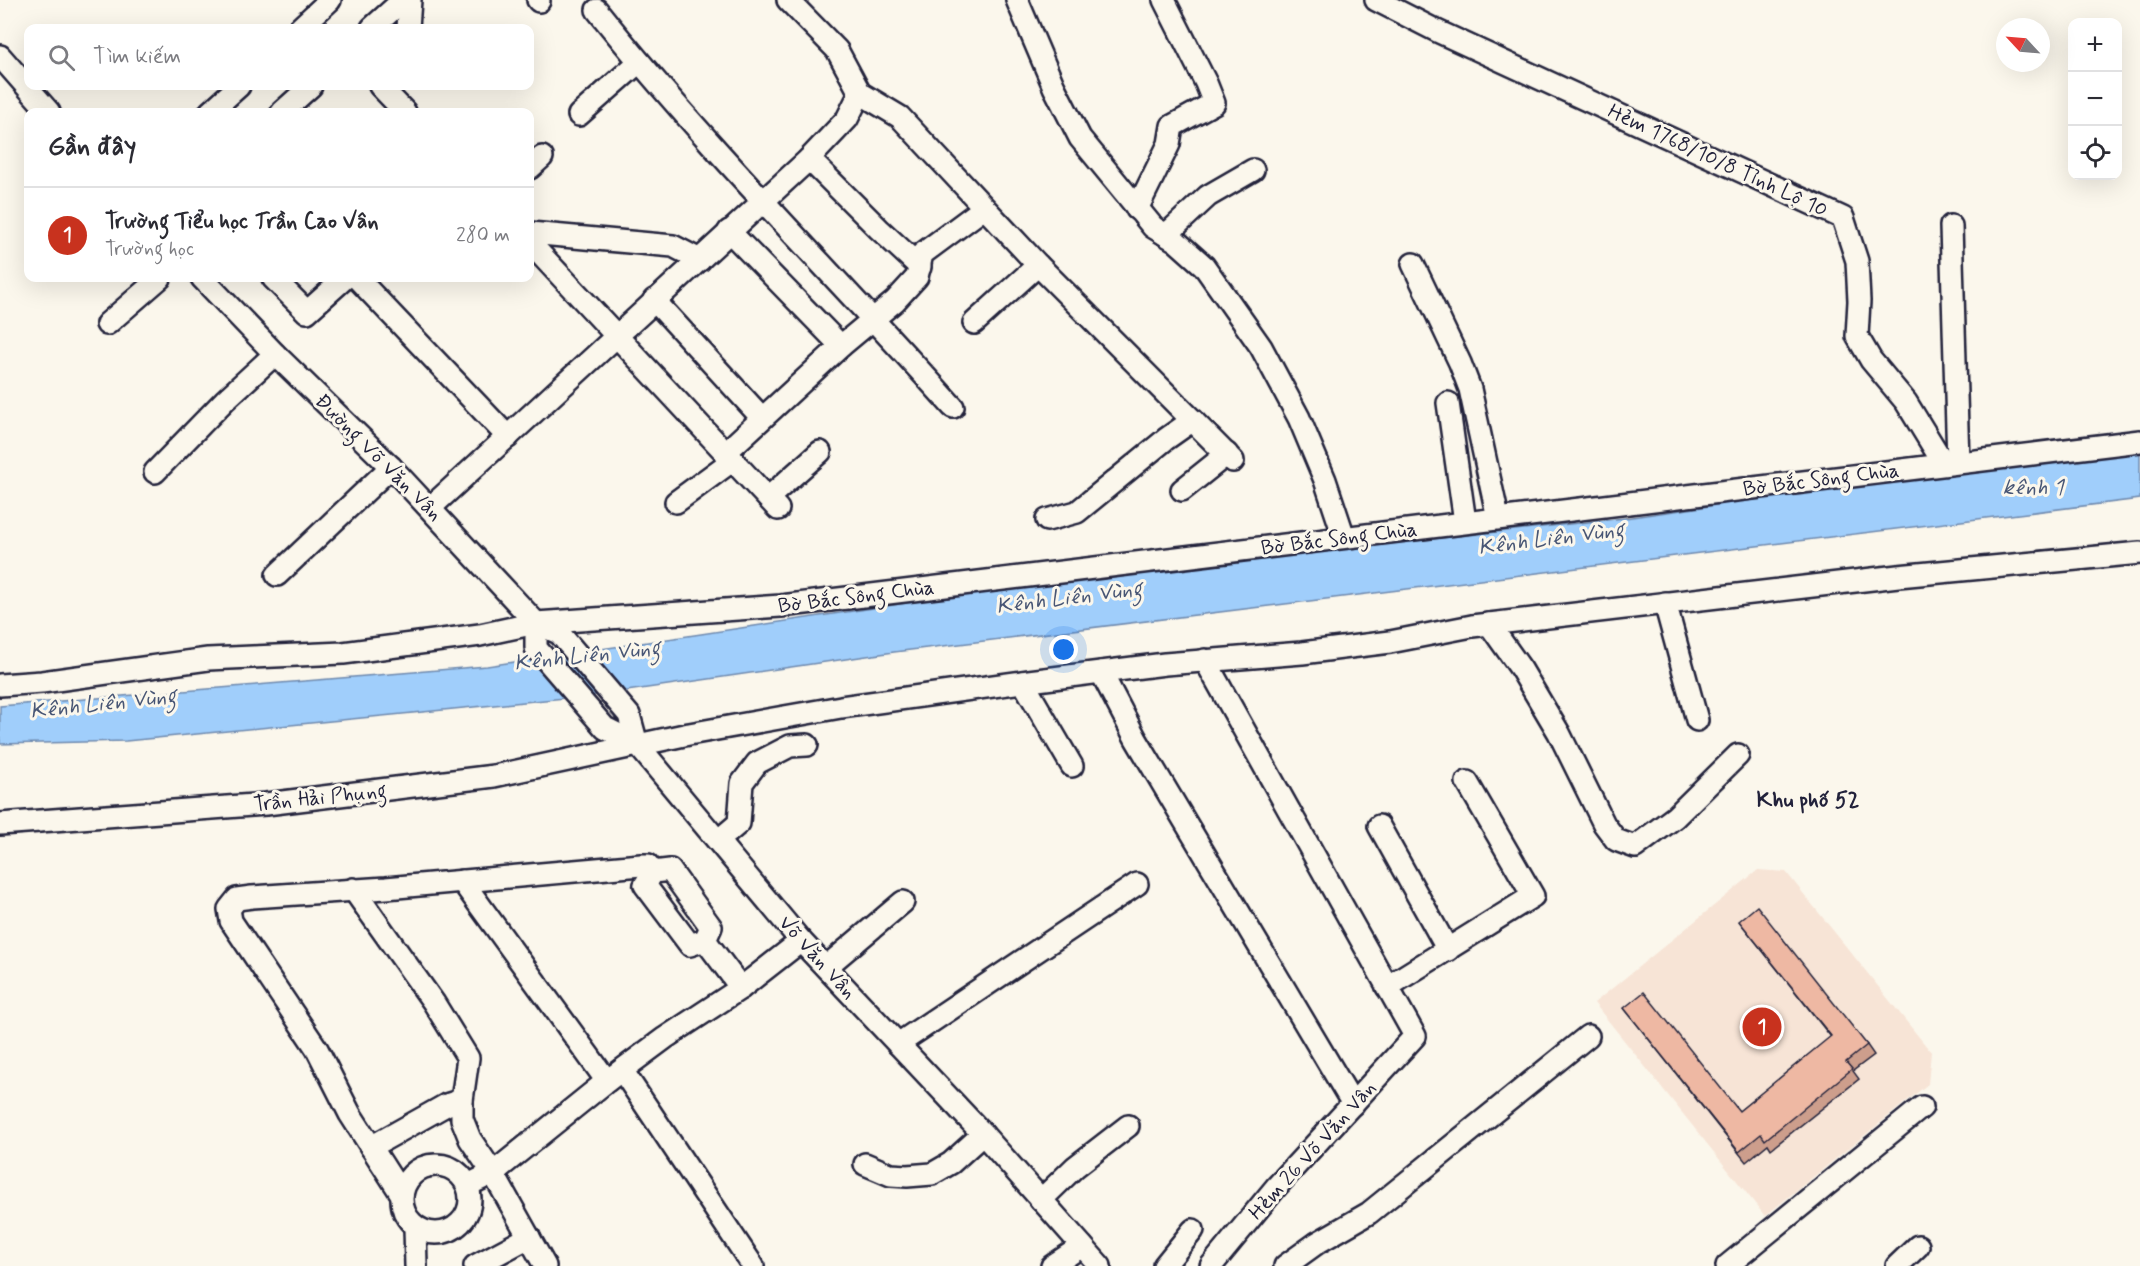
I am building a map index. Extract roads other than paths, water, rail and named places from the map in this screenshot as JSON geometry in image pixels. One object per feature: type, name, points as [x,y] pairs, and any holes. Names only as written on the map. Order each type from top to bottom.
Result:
[{"type":"street","points":[[304,24],[330,0]]},
{"type":"street","points":[[376,24],[402,0]]},
{"type":"street","points":[[408,24],[410,0]]},
{"type":"street","points":[[788,0],[837,50],[860,93],[900,117],[1038,265],[1230,457],[1182,490]]},
{"type":"street","points":[[1017,0],[1054,87],[1080,138],[1153,227],[1176,241],[1204,266],[1261,347],[1299,418],[1325,480],[1344,537]]},
{"type":"street","points":[[1137,209],[1169,144],[1172,126],[1214,103],[1202,73],[1164,0]]},
{"type":"street","name":"Hẻm 1768/10/8 Tỉnh Lộ 10","points":[[1376,0],[1437,31],[1843,218],[1857,261],[1859,301],[1857,336],[1870,360],[1906,402],[1951,463]]},
{"type":"street","points":[[597,9],[639,62],[953,407]]},
{"type":"street","points":[[0,56],[24,83]]},
{"type":"street","points":[[579,115],[639,62]]},
{"type":"street","points":[[30,90],[46,108]]},
{"type":"street","points":[[214,108],[234,90]]},
{"type":"street","points":[[286,108],[307,90]]},
{"type":"street","points":[[384,90],[401,108]]},
{"type":"street","points":[[403,90],[403,108]]},
{"type":"street","points":[[430,508],[809,159],[847,119],[860,93]]},
{"type":"street","points":[[809,159],[920,267]]},
{"type":"street","points":[[1166,235],[1208,196],[1253,170]]},
{"type":"street","points":[[675,502],[729,456],[762,418],[895,301],[917,277],[922,254],[984,208]]},
{"type":"street","points":[[1951,463],[1952,226]]},
{"type":"street","points":[[729,231],[842,346]]},
{"type":"street","points":[[534,232],[673,246],[700,260]]},
{"type":"street","points":[[534,247],[773,504],[820,452]]},
{"type":"street","points":[[1413,264],[1470,389],[1498,518]]},
{"type":"street","points":[[974,323],[1038,265]]},
{"type":"street","points":[[107,324],[155,282]]},
{"type":"street","name":"Đường Võ Văn Vân","points":[[206,282],[430,508],[536,623],[558,633]]},
{"type":"street","points":[[277,282],[307,312],[341,282]]},
{"type":"street","points":[[361,282],[508,437]]},
{"type":"street","points":[[654,300],[762,418]]},
{"type":"street","points":[[155,472],[225,400],[275,354]]},
{"type":"street","points":[[1448,403],[1465,522]]},
{"type":"street","points":[[1047,520],[1077,512],[1166,439],[1193,420]]},
{"type":"street","name":"Bờ Bắc Sông Chùa","points":[[0,685],[42,682],[208,660],[343,653],[480,635],[536,623],[781,606],[2140,441]]},
{"type":"street","points":[[277,575],[390,467]]},
{"type":"street","name":"Trần Hải Phụng","points":[[0,824],[266,804],[494,776],[637,744],[842,707],[1023,682],[1205,660],[1399,641],[1472,626],[1898,576],[2140,553]]},
{"type":"street","points":[[1665,603],[1697,720]]},
{"type":"street","points":[[536,623],[536,648],[605,728],[637,744]]},
{"type":"street","points":[[1489,624],[1521,669],[1559,733],[1604,824],[1616,840],[1635,846],[1675,817],[1738,755]]},
{"type":"street","name":"Võ Văn Vân","points":[[558,633],[629,715],[637,744],[801,941],[983,1134],[1100,1266]]},
{"type":"street","points":[[1205,660],[1387,987],[1533,897],[1467,782]]},
{"type":"street","points":[[1101,672],[1136,740],[1353,1104]]},
{"type":"street","points":[[1023,682],[1072,766]]},
{"type":"street","points":[[719,840],[739,823],[742,783],[757,763],[790,746],[807,745]]},
{"type":"street","points":[[1379,826],[1448,950]]},
{"type":"street","points":[[402,1195],[350,1114],[317,1050],[231,921],[229,909],[237,899],[641,865],[648,865],[653,872]]},
{"type":"street","points":[[670,870],[711,927],[705,940],[690,945],[645,885],[653,872],[670,870]]},
{"type":"street","points":[[462,881],[615,1075],[753,1266]]},
{"type":"street","points":[[898,1044],[1137,884]]},
{"type":"street","points":[[353,890],[434,1003],[468,1058],[462,1100],[462,1119],[470,1139],[493,1173],[545,1266]]},
{"type":"street","points":[[826,967],[903,902]]},
{"type":"street","points":[[705,940],[741,988]]},
{"type":"street","points":[[468,1185],[493,1173],[615,1075],[665,1038],[741,988],[801,941]]},
{"type":"street","name":"Hẻm 26 Võ Văn Vân","points":[[1210,1266],[1277,1186],[1415,1036],[1387,987]]},
{"type":"street","points":[[1285,1266],[1317,1243],[1370,1213],[1588,1036]]},
{"type":"street","points":[[371,1147],[446,1105],[462,1100]]},
{"type":"street","points":[[1726,1266],[1922,1107]]},
{"type":"street","points":[[1041,1200],[1075,1167],[1128,1126]]},
{"type":"street","points":[[865,1164],[891,1175],[932,1174],[951,1163],[983,1134]]},
{"type":"street","points":[[441,1165],[457,1171],[468,1185],[471,1203],[464,1220],[450,1232],[432,1234],[415,1227],[404,1213],[402,1195],[408,1178],[423,1167],[441,1165]]},
{"type":"street","points":[[415,1227],[416,1266]]},
{"type":"street","points":[[1164,1266],[1193,1230]]},
{"type":"street","points":[[476,1266],[529,1237]]},
{"type":"street","points":[[1052,1266],[1082,1246]]},
{"type":"street","points":[[1897,1266],[1918,1246]]},
{"type":"water","name":"kênh 1","points":[[2140,449],[2140,499],[894,652],[606,694],[126,741],[0,744],[0,706],[487,666],[1074,578],[1625,518],[2048,458]]},
{"type":"place","name":"Trường Tiểu học Trần Cao Vân","points":[[1762,1027]]},
{"type":"district","name":"Khu phố 52","points":[[1808,799]]},
{"type":"water label","name":"Kênh Liên Vùng","points":[[1551,537]]},
{"type":"water label","name":"Kênh Liên Vùng","points":[[1069,596]]},
{"type":"water label","name":"Kênh Liên Vùng","points":[[587,654]]},
{"type":"water label","name":"Kênh Liên Vùng","points":[[103,702]]}]
